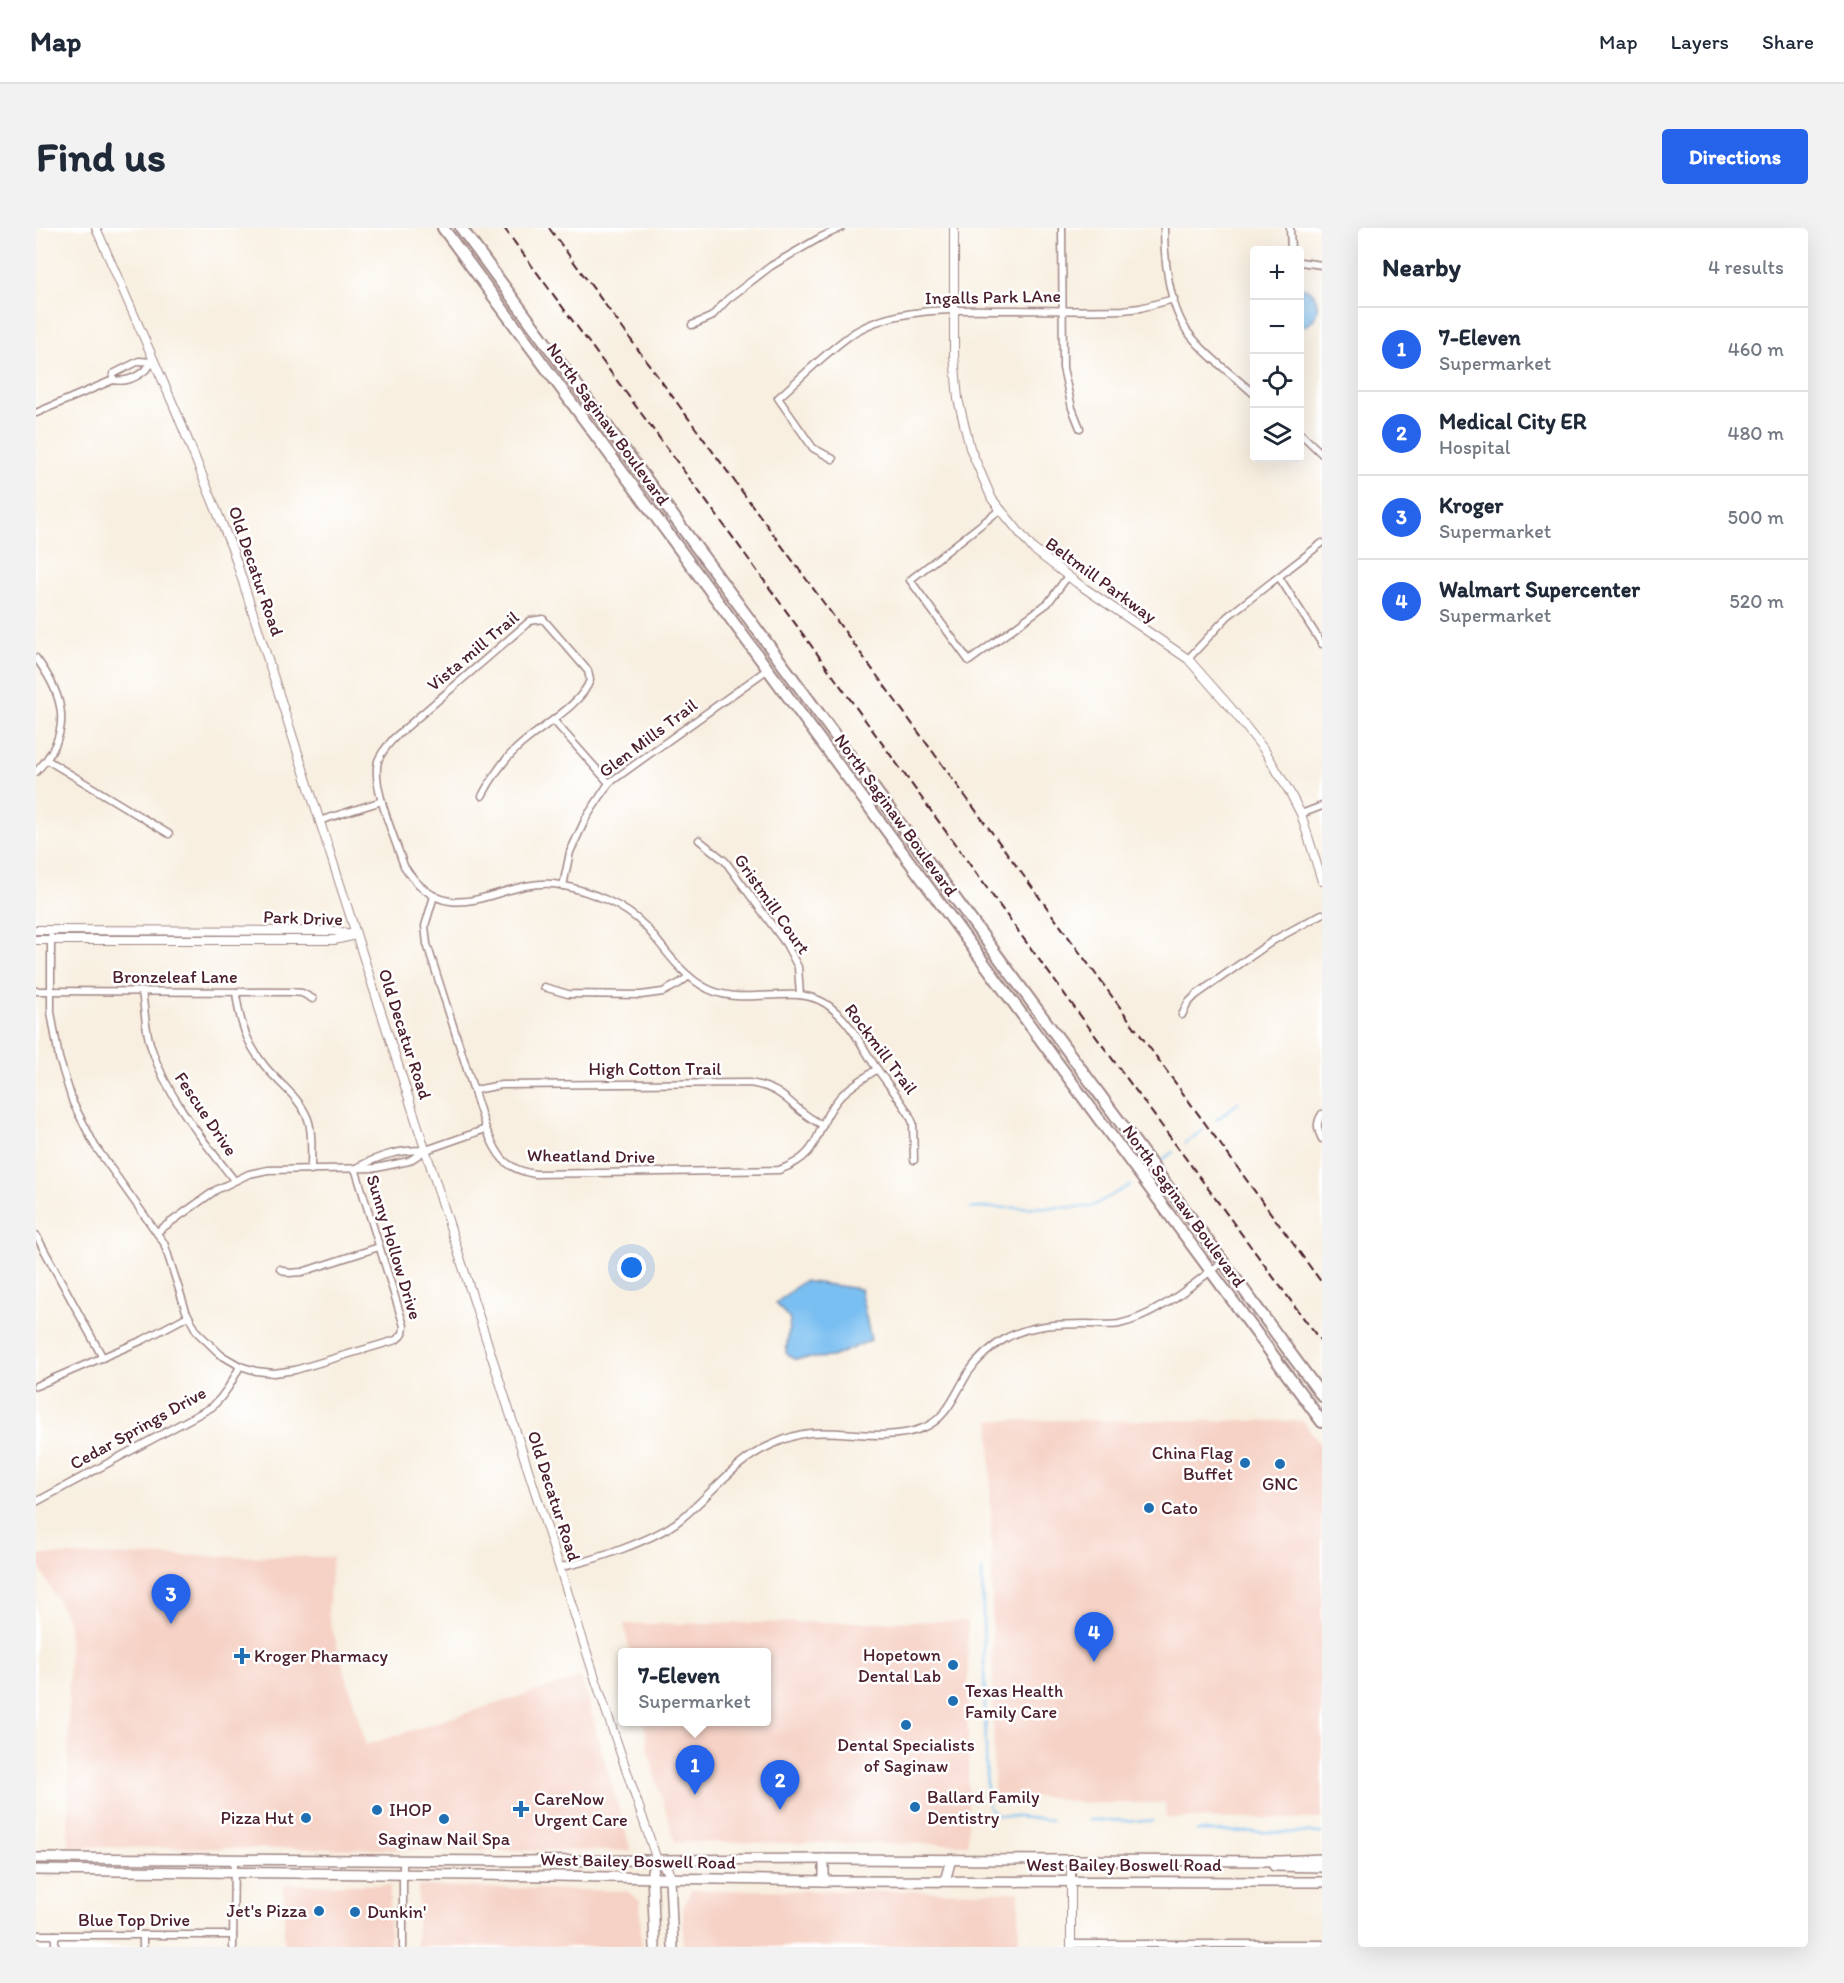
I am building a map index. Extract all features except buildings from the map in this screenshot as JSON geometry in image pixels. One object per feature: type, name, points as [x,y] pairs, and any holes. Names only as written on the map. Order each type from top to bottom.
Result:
[{"type":"main road","name":"North Saginaw Boulevard","points":[[443,228],[1322,1422]]},
{"type":"main road","name":"North Saginaw Boulevard","points":[[461,228],[1322,1396]]},
{"type":"main road","name":"West Bailey Boswell Road","points":[[36,1858],[234,1860],[1322,1859]]},
{"type":"main road","points":[[824,1859],[824,1881]]},
{"type":"main road","points":[[945,1881],[951,1859]]},
{"type":"main road","points":[[655,1947],[652,1871],[657,1860]]},
{"type":"main road","name":"Old Decatur Road","points":[[657,1860],[668,1870],[670,1878]]},
{"type":"main road","name":"West Bailey Boswell Road","points":[[1239,1860],[1275,1867],[1322,1867]]},
{"type":"main road","name":"West Bailey Boswell Road","points":[[36,1870],[824,1881],[1322,1882]]},
{"type":"main road","name":"West Bailey Boswell Road","points":[[1239,1882],[1275,1877],[1322,1877]]},
{"type":"main road","points":[[670,1878],[673,1947]]},
{"type":"street","name":"Old Decatur Road","points":[[96,228],[176,411],[233,551],[560,1567],[657,1860]]},
{"type":"street","points":[[692,325],[711,316],[728,299],[771,266],[841,228]]},
{"type":"street","name":"Beltmill Parkway","points":[[954,228],[954,355],[961,409],[970,448],[992,499],[1033,549],[1188,659],[1231,708],[1264,751],[1301,814],[1322,881]]},
{"type":"street","points":[[1062,228],[1063,368],[1072,408],[1080,428]]},
{"type":"street","points":[[1164,228],[1167,268],[1174,299],[1186,329],[1250,390]]},
{"type":"street","points":[[1290,228],[1291,246]]},
{"type":"street","points":[[1304,263],[1322,265]]},
{"type":"street","name":"Ingalls Park LAne","points":[[833,459],[813,448],[778,398],[856,332],[876,322],[896,317],[954,310],[1123,310],[1174,299]]},
{"type":"street","points":[[113,380],[113,374],[139,361],[153,362]]},
{"type":"street","points":[[36,413],[113,380],[122,382],[145,371],[153,362]]},
{"type":"street","points":[[1304,438],[1322,454]]},
{"type":"street","points":[[1000,509],[910,580],[969,661],[1048,603],[1068,576]]},
{"type":"street","points":[[1188,659],[1228,616],[1322,543]]},
{"type":"street","points":[[1279,577],[1322,644]]},
{"type":"street","name":"Vista mill Trail","points":[[382,801],[377,779],[378,763],[380,756],[394,738],[530,621],[543,619],[588,671],[590,680],[578,697],[554,720]]},
{"type":"street","points":[[36,658],[50,676],[58,693],[62,711],[59,736],[47,760],[36,772]]},
{"type":"street","name":"Glen Mills Trail","points":[[563,886],[570,852],[586,818],[609,783],[768,669]]},
{"type":"street","points":[[482,796],[493,777],[515,749],[554,720],[609,783]]},
{"type":"street","points":[[47,760],[169,834]]},
{"type":"street","points":[[319,821],[382,801],[404,866],[420,886],[434,896]]},
{"type":"street","points":[[1301,814],[1322,806]]},
{"type":"street","name":"Gristmill Court","points":[[699,840],[725,861],[786,945],[798,967],[800,995]]},
{"type":"street","name":"Rockmill Trail","points":[[434,896],[461,902],[475,901],[536,884],[563,886],[587,893],[632,914],[689,976],[711,991],[723,995],[800,995],[813,998],[836,1011],[909,1114],[913,1123],[914,1160]]},
{"type":"street","name":"Wheatland Drive","points":[[434,896],[426,926],[428,944],[486,1129],[495,1149],[506,1163],[523,1172],[535,1174],[779,1170],[803,1159],[813,1148],[823,1125],[841,1096],[877,1069]]},
{"type":"street","points":[[1182,1015],[1188,1003],[1196,995],[1274,940],[1322,914]]},
{"type":"street","name":"Park Drive","points":[[36,930],[336,931],[356,935]]},
{"type":"street","points":[[51,930],[51,1012],[59,1058],[74,1103],[95,1146],[140,1211],[158,1232],[168,1254],[188,1316],[197,1332],[221,1355],[240,1366]]},
{"type":"street","name":"Park Drive","points":[[36,940],[334,940],[356,935]]},
{"type":"street","points":[[544,987],[568,994],[641,995],[663,992],[689,976]]},
{"type":"street","name":"Bronzeleaf Lane","points":[[36,991],[291,992],[302,993],[314,999]]},
{"type":"street","name":"Fescue Drive","points":[[142,992],[150,1045],[165,1082],[188,1119],[234,1180]]},
{"type":"street","points":[[236,992],[238,1018],[248,1040],[264,1065],[293,1095],[306,1115],[310,1126],[311,1170]]},
{"type":"street","name":"High Cotton Trail","points":[[475,1090],[501,1085],[749,1083],[771,1088],[783,1095],[808,1118],[823,1125]]},
{"type":"street","points":[[1322,1114],[1318,1121],[1322,1139]]},
{"type":"street","points":[[158,1232],[234,1180],[249,1174],[268,1170],[376,1168],[409,1161],[426,1150],[486,1129]]},
{"type":"street","points":[[355,1168],[375,1158],[404,1150],[426,1150]]},
{"type":"street","name":"Sunny Hollow Drive","points":[[240,1366],[256,1371],[295,1370],[396,1340],[403,1334],[404,1326],[355,1168]]},
{"type":"street","points":[[36,1235],[103,1358]]},
{"type":"street","points":[[280,1269],[290,1273],[302,1272],[379,1247]]},
{"type":"street","points":[[560,1567],[581,1564],[635,1543],[679,1521],[750,1455],[794,1435],[811,1433],[897,1434],[924,1428],[944,1414],[969,1371],[986,1352],[1008,1337],[1030,1328],[1050,1324],[1116,1325],[1134,1320],[1162,1307],[1223,1262]]},
{"type":"street","points":[[36,1386],[143,1340],[188,1316]]},
{"type":"street","name":"Cedar Springs Drive","points":[[36,1502],[212,1407],[231,1384],[240,1366]]},
{"type":"street","points":[[233,1947],[234,1860]]},
{"type":"street","points":[[403,1860],[403,1947]]},
{"type":"street","points":[[1071,1860],[1071,1946],[1322,1944]]},
{"type":"street","name":"Blue Top Drive","points":[[36,1935],[233,1935]]},
{"type":"street","points":[[55,1935],[55,1947]]},
{"type":"street","points":[[143,1935],[143,1947]]},
{"type":"shaded area","points":[[990,1420],[1303,1421],[1322,1447],[1322,1819],[1166,1818],[1165,1803],[1078,1803],[1052,1797],[994,1795]]},
{"type":"shaded area","points":[[36,1555],[332,1557],[328,1614],[366,1745],[581,1677],[631,1851],[68,1847],[69,1623],[36,1561]]},
{"type":"shaded area","points":[[968,1621],[968,1844],[675,1842],[653,1769],[644,1726],[771,1726],[771,1648],[629,1648],[624,1624]]},
{"type":"shaded area","points":[[284,1884],[390,1885],[389,1947],[284,1947]]},
{"type":"shaded area","points":[[418,1886],[626,1891],[640,1900],[641,1947],[416,1947]]},
{"type":"shaded area","points":[[691,1890],[1019,1892],[1019,1947],[683,1947],[683,1908]]},
{"type":"water","points":[[1304,288],[1313,293],[1317,304],[1314,319],[1304,326]]},
{"type":"water","points":[[803,1281],[860,1289],[871,1340],[832,1357],[794,1359],[786,1353],[790,1320],[776,1303]]},
{"type":"waterway","points":[[1216,1120],[1239,1102]]},
{"type":"waterway","points":[[1185,1143],[1203,1130]]},
{"type":"waterway","points":[[1162,1160],[1173,1152]]},
{"type":"waterway","points":[[971,1208],[1091,1207],[1130,1185]]},
{"type":"waterway","points":[[982,1570],[989,1808],[997,1815],[1052,1820]]},
{"type":"waterway","points":[[1089,1820],[1152,1821]]},
{"type":"waterway","points":[[1197,1831],[1322,1833]]},
{"type":"railway","points":[[504,228],[1322,1343]]},
{"type":"railway","points":[[549,228],[1322,1283]]},
{"type":"place","name":"China Flag Buffet","points":[[1245,1463]]},
{"type":"place","name":"GNC","points":[[1280,1464]]},
{"type":"place","name":"Cato","points":[[1149,1508]]},
{"type":"place","name":"Kroger","points":[[171,1624]]},
{"type":"place","name":"Kroger Pharmacy","points":[[242,1656]]},
{"type":"place","name":"Walmart Supercenter","points":[[1094,1662]]},
{"type":"place","name":"Hopetown Dental Lab","points":[[953,1665]]},
{"type":"place","name":"Texas Health Family Care","points":[[953,1701]]},
{"type":"place","name":"Dental Specialists of Saginaw","points":[[906,1725]]},
{"type":"place","name":"7-Eleven","points":[[695,1795]]},
{"type":"place","name":"Ballard Family Dentistry","points":[[915,1807]]},
{"type":"place","name":"CareNow Urgent Care","points":[[521,1809]]},
{"type":"place","name":"IHOP","points":[[377,1810]]},
{"type":"place","name":"Medical City ER","points":[[780,1810]]},
{"type":"place","name":"Pizza Hut","points":[[306,1818]]},
{"type":"place","name":"Saginaw Nail Spa","points":[[444,1819]]},
{"type":"place","name":"Jet's Pizza","points":[[319,1911]]},
{"type":"place","name":"Dunkin'","points":[[355,1912]]}]
